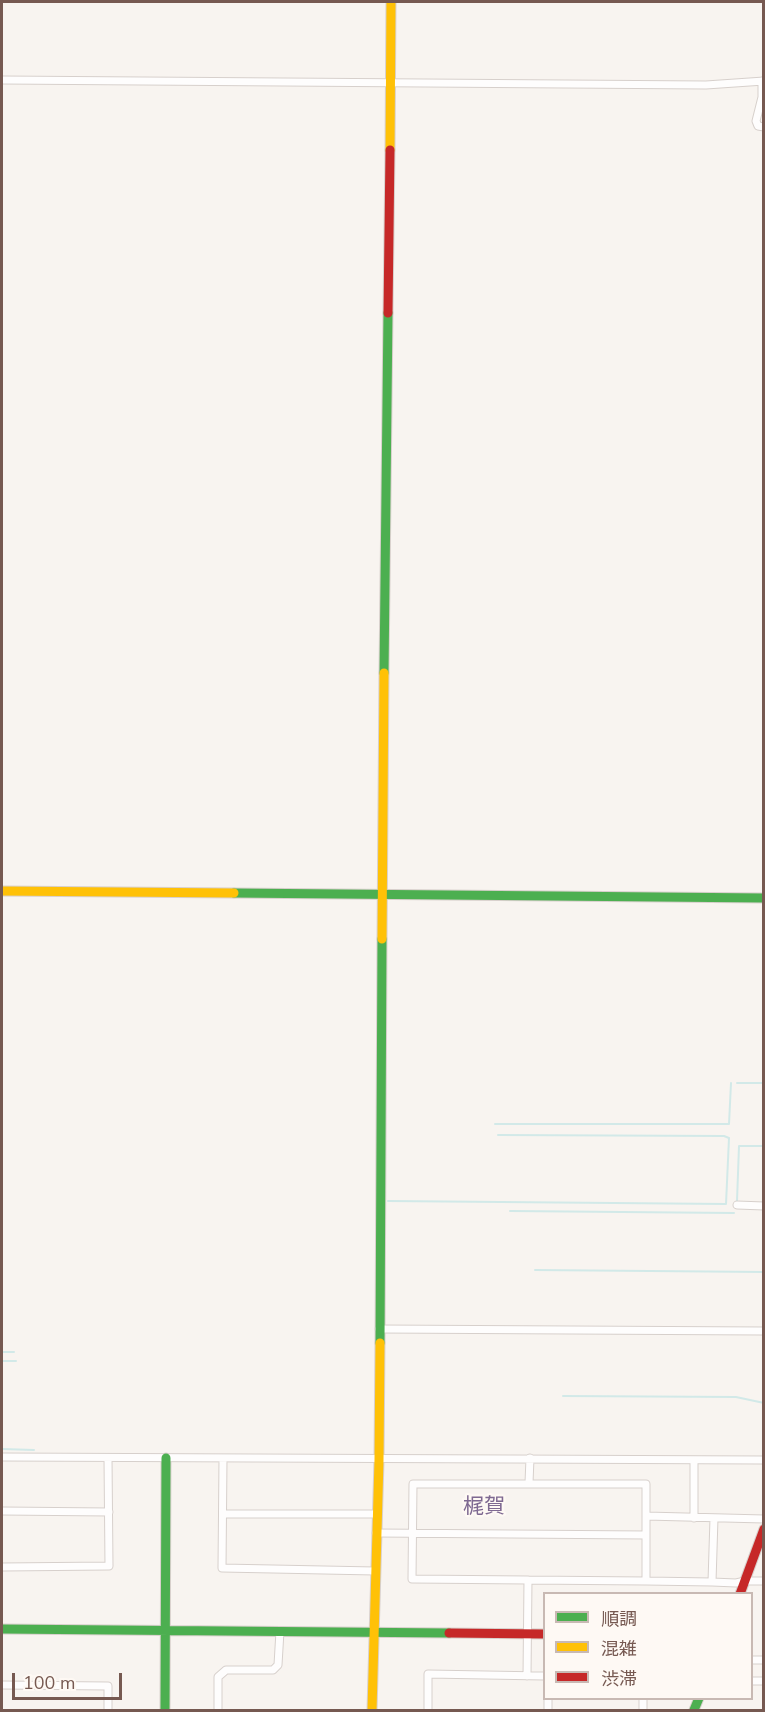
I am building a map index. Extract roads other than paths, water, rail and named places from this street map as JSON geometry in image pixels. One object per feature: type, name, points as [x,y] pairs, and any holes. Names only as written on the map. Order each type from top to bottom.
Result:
[{"type":"main road","points":[[372,1710],[379,1460],[391,2]]},
{"type":"main road","points":[[2,891],[764,898]]},
{"type":"main road","points":[[165,1710],[166,1458]]},
{"type":"main road","points":[[740,1592],[764,1529]]},
{"type":"main road","points":[[2,1629],[543,1634]]},
{"type":"street","points":[[2,80],[706,85],[763,81],[756,121],[758,126],[764,127]]},
{"type":"street","points":[[737,1205],[764,1206]]},
{"type":"street","points":[[379,1329],[764,1332]]},
{"type":"street","points":[[2,1457],[764,1460]]},
{"type":"street","points":[[2,1566],[109,1566],[108,1458]]},
{"type":"street","points":[[529,1483],[530,1458]]},
{"type":"street","points":[[223,1459],[222,1568],[375,1571]]},
{"type":"street","points":[[694,1460],[694,1518]]},
{"type":"street","points":[[646,1581],[646,1484],[413,1484],[412,1579],[736,1583],[764,1581]]},
{"type":"street","points":[[2,1511],[109,1512]]},
{"type":"street","points":[[223,1514],[377,1514]]},
{"type":"street","points":[[646,1516],[764,1519]]},
{"type":"street","points":[[712,1582],[714,1518]]},
{"type":"street","points":[[376,1533],[646,1536]]},
{"type":"street","points":[[527,1676],[528,1580]]},
{"type":"street","points":[[218,1710],[218,1677],[226,1670],[273,1670],[278,1665],[280,1631]]},
{"type":"street","points":[[428,1710],[428,1674],[543,1676]]},
{"type":"street","points":[[2,1685],[108,1686],[108,1710]]},
{"type":"waterway","points":[[495,1124],[729,1124],[731,1083]]},
{"type":"waterway","points":[[737,1083],[764,1083]]},
{"type":"waterway","points":[[388,1201],[726,1204],[729,1138],[724,1136],[498,1135]]},
{"type":"waterway","points":[[737,1201],[739,1146],[764,1146]]},
{"type":"waterway","points":[[510,1211],[734,1213]]},
{"type":"waterway","points":[[535,1270],[764,1272]]},
{"type":"waterway","points":[[2,1352],[14,1352]]},
{"type":"waterway","points":[[2,1361],[16,1361]]},
{"type":"waterway","points":[[563,1396],[736,1397],[764,1403]]},
{"type":"waterway","points":[[2,1449],[34,1450]]},
{"type":"district","name":"梶賀","points":[[484,1508]]}]
